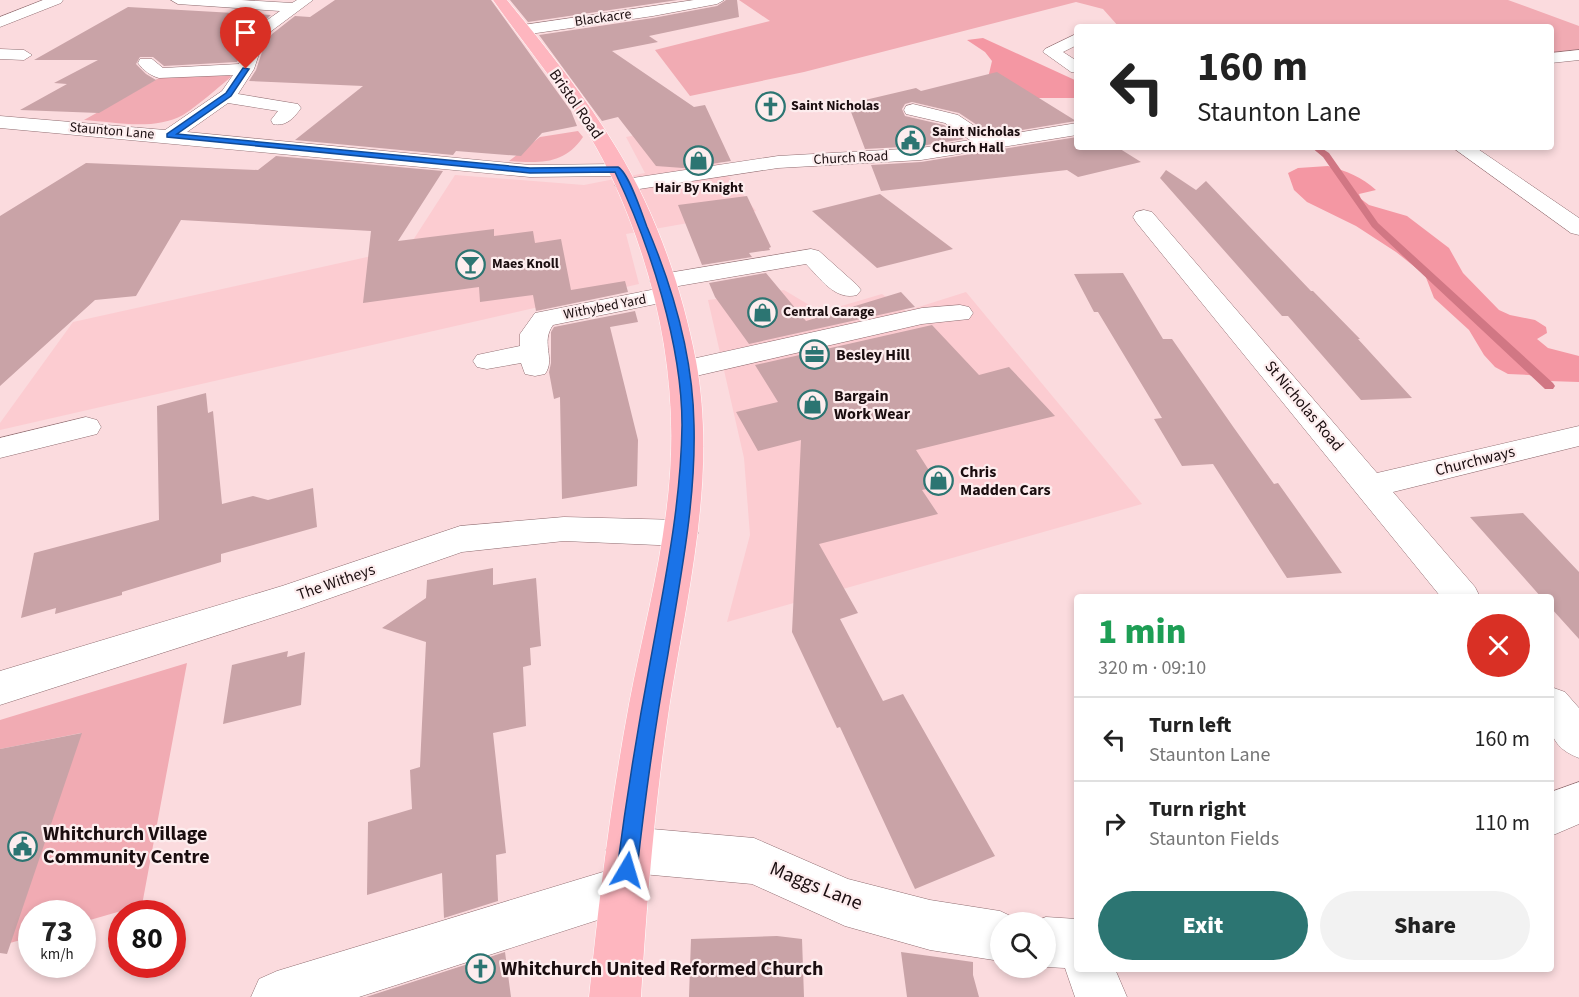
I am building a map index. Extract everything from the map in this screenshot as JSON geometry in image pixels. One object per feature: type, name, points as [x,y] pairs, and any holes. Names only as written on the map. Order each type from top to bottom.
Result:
[{"type":"highway","name":"Bristol Road","points":[[500,0],[607,148],[622,178],[664,288],[683,370],[688,425],[681,533],[640,766],[615,997]]},
{"type":"street","points":[[22,0],[67,0]]},
{"type":"street","points":[[0,22],[56,0]]},
{"type":"street","points":[[178,0],[300,4]]},
{"type":"street","name":"Blackacre","points":[[523,30],[653,12],[717,0]]},
{"type":"street","points":[[204,11],[222,3]]},
{"type":"street","points":[[170,136],[224,97],[246,69],[255,41],[265,29],[300,4]]},
{"type":"street","points":[[1074,40],[1051,52],[1074,66]]},
{"type":"street","points":[[0,54],[24,55]]},
{"type":"street","points":[[1554,58],[1579,55]]},
{"type":"street","points":[[138,81],[152,68],[246,69]]},
{"type":"street","points":[[224,97],[286,114],[313,103]]},
{"type":"street","points":[[913,110],[951,119],[962,116],[1011,140]]},
{"type":"street","points":[[962,116],[989,144]]},
{"type":"street","name":"Staunton Lane","points":[[0,122],[622,178]]},
{"type":"street","name":"Church Road","points":[[622,178],[778,162],[921,154],[1074,130]]},
{"type":"street","points":[[1466,150],[1579,228]]},
{"type":"street","points":[[1553,211],[1579,209]]},
{"type":"street","name":"St Nicholas Road","points":[[1144,217],[1460,594]]},
{"type":"street","name":"Withybed Yard","points":[[488,361],[534,360],[533,334],[544,319],[664,288],[811,256],[848,290]]},
{"type":"street","points":[[683,370],[922,316],[960,313]]},
{"type":"street","points":[[0,448],[86,428]]},
{"type":"street","name":"Churchways","points":[[1371,486],[1579,436]]},
{"type":"street","name":"The Witheys","points":[[0,688],[286,599],[460,539],[564,530],[681,533]]},
{"type":"street","points":[[1554,709],[1579,739]]},
{"type":"street","points":[[1554,813],[1579,803]]},
{"type":"street","name":"Maggs Lane","points":[[627,870],[754,861],[845,902],[930,925],[990,934]]},
{"type":"street","points":[[277,997],[627,870]]},
{"type":"street","points":[[1056,943],[1074,944]]},
{"type":"street","points":[[1091,972],[1101,997]]},
{"type":"shaded area","points":[[739,0],[1508,0],[1579,26],[1579,50],[1554,54],[1554,24],[1116,24],[1103,9],[1076,2],[804,72],[690,96],[655,50],[770,21]]},
{"type":"shaded area","points":[[983,38],[1074,80],[1074,98],[1035,98],[988,78],[992,61],[985,52],[967,40]]},
{"type":"shaded area","points":[[228,73],[231,77],[183,115],[172,120],[134,124],[84,120],[157,79],[170,75]]},
{"type":"shaded area","points":[[688,125],[756,211],[626,234],[639,284],[0,430],[0,423],[73,322],[408,248],[455,175],[584,185],[645,173],[626,137]]},
{"type":"shaded area","points":[[578,131],[583,137],[568,153],[559,157],[541,162],[509,161],[540,137]]},
{"type":"shaded area","points":[[1328,166],[1354,175],[1376,190],[1359,194],[1361,199],[1369,205],[1407,216],[1449,248],[1463,273],[1499,310],[1510,315],[1535,320],[1546,327],[1547,333],[1537,339],[1548,348],[1579,356],[1579,382],[1548,381],[1529,375],[1508,374],[1495,367],[1484,355],[1469,330],[1434,298],[1425,275],[1396,252],[1356,226],[1307,202],[1294,190],[1288,173],[1298,168]]},
{"type":"shaded area","points":[[784,290],[821,312],[882,294],[906,311],[966,292],[1142,504],[727,622],[750,535],[744,458],[708,300]]},
{"type":"shaded area","points":[[187,663],[143,900],[108,900],[108,915],[96,918],[96,900],[25,900],[81,733],[0,749],[0,720]]},
{"type":"shaded area","points":[[18,919],[18,941],[10,943]]},
{"type":"building","points":[[335,0],[491,0],[571,111],[577,126],[542,133],[521,156],[456,151],[453,155],[295,140],[363,86],[249,81],[256,70],[265,43],[272,34],[295,16],[310,17]]},
{"type":"building","points":[[510,0],[678,0],[528,22]]},
{"type":"building","points":[[726,0],[737,0],[739,17],[649,36],[658,42],[612,51],[694,107],[705,105],[731,161],[683,168],[656,166],[618,117],[602,121],[539,35],[653,18],[717,6]]},
{"type":"building","points":[[128,7],[271,15],[252,32],[237,62],[164,66],[153,57],[140,57],[136,64],[156,80],[99,113],[20,110],[67,84],[54,83],[98,60],[34,60]]},
{"type":"building","points":[[997,72],[1074,121],[992,135],[959,113],[912,102],[905,104],[902,109],[905,116],[944,125],[964,139],[921,146],[865,149],[848,104],[916,88],[921,91]]},
{"type":"building","points":[[1074,137],[1074,150],[1122,150],[1141,162],[1078,177],[1067,170],[881,191],[871,165],[921,162]]},
{"type":"building","points":[[276,156],[443,171],[398,241],[494,229],[494,236],[533,231],[535,243],[561,239],[571,290],[625,281],[628,292],[536,311],[533,295],[480,302],[479,287],[363,303],[371,231],[181,220],[136,296],[95,300],[0,386],[0,216],[86,163],[258,170]]},
{"type":"building","points":[[1166,170],[1196,190],[1206,181],[1360,339],[1358,339],[1412,398],[1361,400],[1288,316],[1282,316],[1160,178]]},
{"type":"building","points":[[880,194],[953,249],[877,268],[812,211]]},
{"type":"building","points":[[747,196],[771,247],[770,250],[749,253],[752,257],[702,265],[678,205]]},
{"type":"building","points":[[766,273],[806,321],[901,292],[915,307],[749,344],[715,297],[709,283]]},
{"type":"building","points":[[1123,273],[1163,339],[1172,339],[1274,484],[1278,483],[1342,573],[1287,578],[1213,464],[1182,466],[1154,419],[1162,418],[1098,312],[1094,312],[1074,274]]},
{"type":"building","points":[[635,311],[638,322],[610,327],[638,440],[637,486],[562,499],[560,397],[554,399],[549,372],[551,332],[554,327]]},
{"type":"building","points":[[932,325],[979,375],[1009,367],[1055,416],[916,450],[939,486],[922,490],[938,514],[819,544],[858,613],[840,619],[883,701],[903,694],[995,856],[915,889],[840,727],[837,728],[792,632],[801,440],[758,451],[736,412],[778,402],[755,365]]},
{"type":"building","points":[[206,393],[208,413],[213,411],[222,504],[253,496],[268,500],[313,488],[317,527],[221,554],[221,562],[122,592],[122,595],[55,614],[56,608],[21,618],[34,553],[159,520],[157,406]]},
{"type":"building","points":[[1523,513],[1579,572],[1579,639],[1554,611],[1554,594],[1538,594],[1470,517]]},
{"type":"building","points":[[493,568],[493,585],[536,578],[541,646],[530,648],[531,665],[523,667],[526,726],[493,733],[506,853],[496,855],[498,901],[444,918],[442,873],[367,895],[368,822],[412,809],[410,770],[420,767],[426,642],[382,628],[426,598],[427,580]]},
{"type":"building","points":[[288,651],[287,657],[305,652],[301,705],[223,724],[232,665]]},
{"type":"building","name":"Whitchurch Village Community Centre","points":[[82,733],[25,900],[18,900],[18,922],[7,954],[0,953],[0,749]]},
{"type":"building","points":[[777,936],[802,939],[804,997],[689,997],[691,939]]},
{"type":"building","name":"Whitchurch United Reformed Church","points":[[505,952],[511,997],[366,997]]},
{"type":"building","points":[[901,952],[973,962],[973,975],[979,997],[907,997]]},
{"type":"waterway","points":[[1319,150],[1326,155],[1375,225],[1549,386]]},
{"type":"place","name":"Saint Nicholas","points":[[770,106]]},
{"type":"place","name":"Saint Nicholas Church Hall","points":[[911,140]]},
{"type":"place","name":"Hair By Knight","points":[[699,161]]},
{"type":"place","name":"Maes Knoll","points":[[471,264]]},
{"type":"place","name":"Central Garage","points":[[762,312]]},
{"type":"place","name":"Besley Hill","points":[[815,355]]},
{"type":"place","name":"Bargain Work Wear","points":[[813,405]]},
{"type":"place","name":"Chris Madden Cars","points":[[939,481]]},
{"type":"place","name":"Whitchurch Village Community Centre","points":[[22,846]]},
{"type":"place","name":"Whitchurch United Reformed Church","points":[[480,969]]},
{"type":"route","points":[[246,69],[228,95],[170,136],[530,171],[618,170],[626,185],[650,244],[666,295],[683,370],[688,425],[681,533],[640,766],[627,870]]}]
